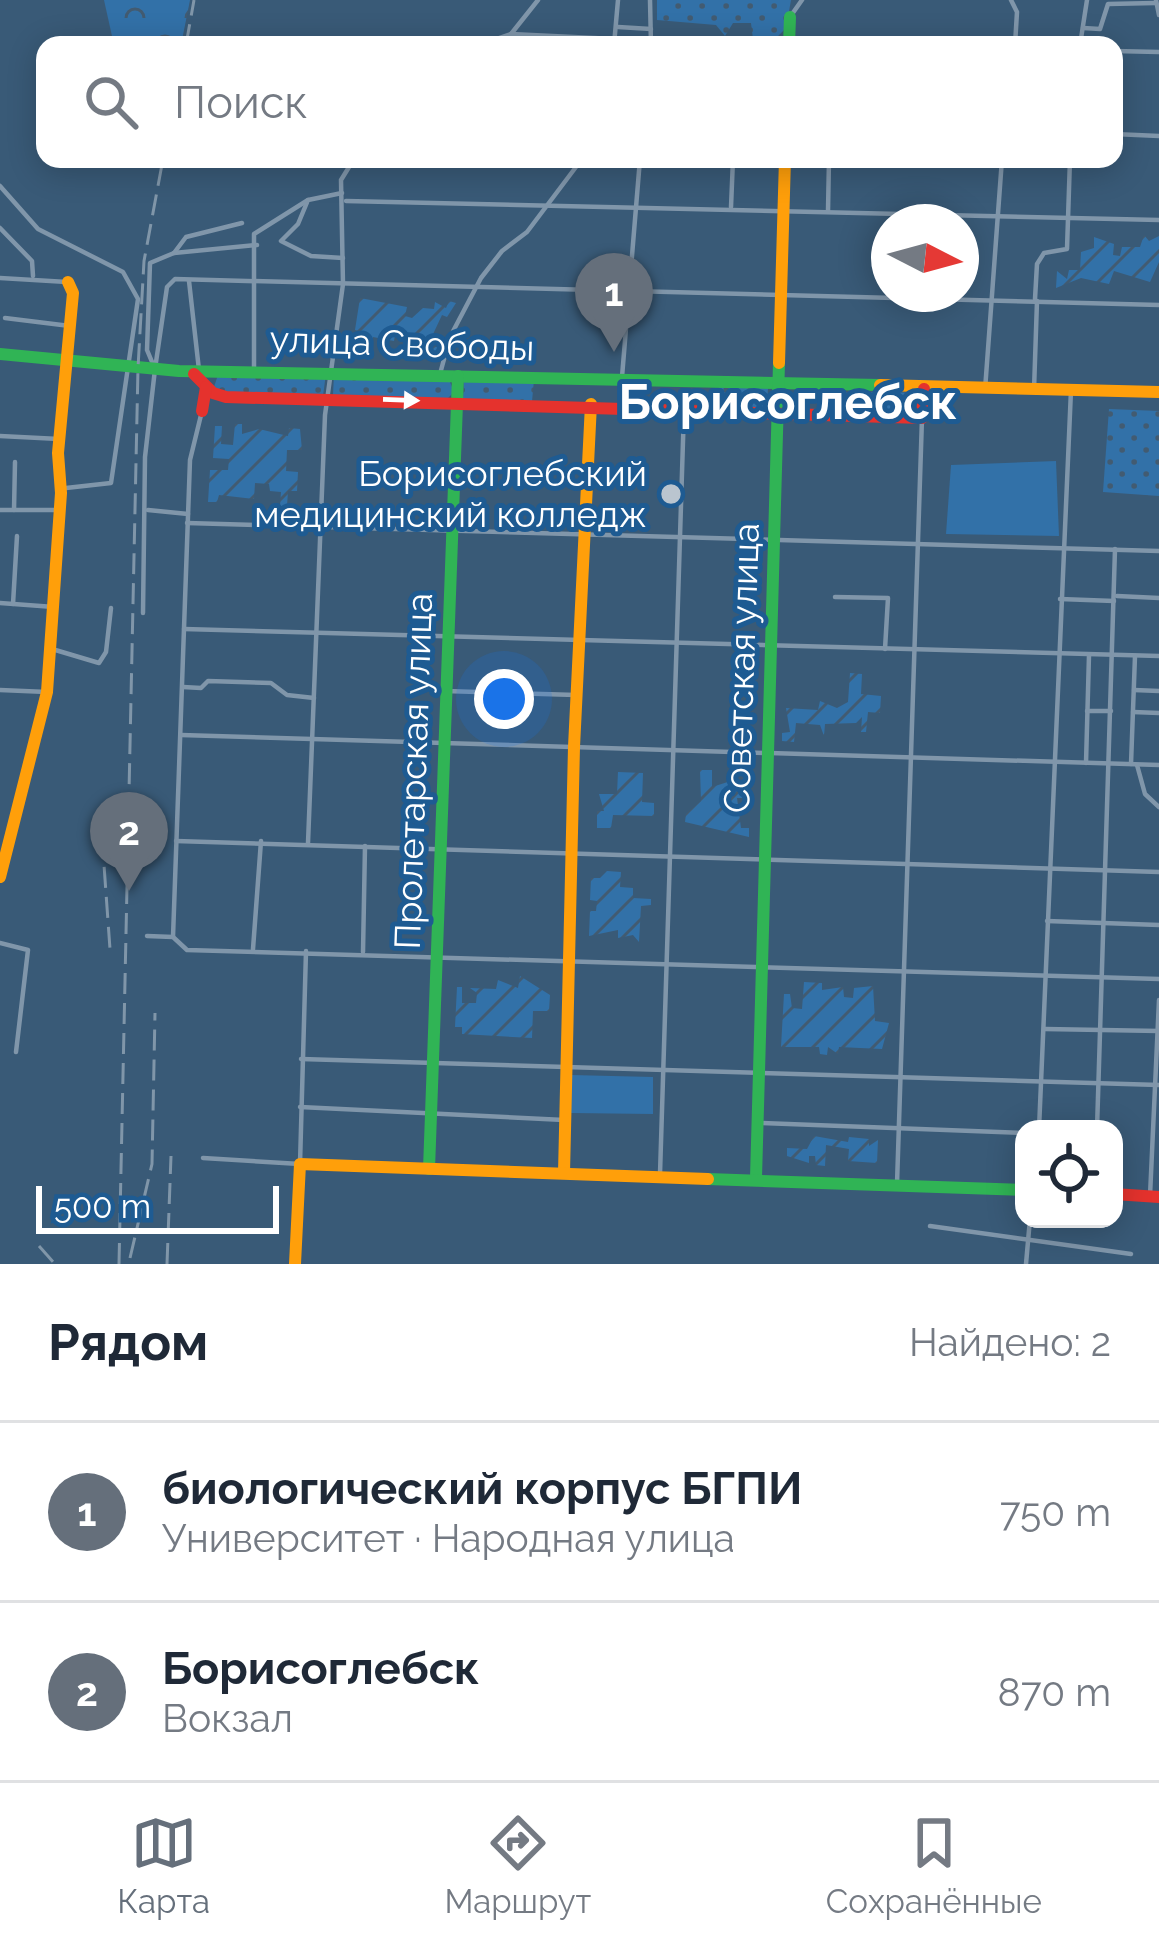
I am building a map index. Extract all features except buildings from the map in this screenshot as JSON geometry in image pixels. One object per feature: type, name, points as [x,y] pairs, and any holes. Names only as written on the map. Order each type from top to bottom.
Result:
[{"type":"street","points":[[511,34],[538,0]]},
{"type":"street","points":[[616,36],[617,0]]},
{"type":"street","points":[[650,0],[651,36]]},
{"type":"street","points":[[789,36],[790,16],[802,0]]},
{"type":"street","points":[[1011,0],[1015,36]]},
{"type":"street","points":[[1082,36],[1087,0]]},
{"type":"street","points":[[1083,28],[1100,29],[1108,4],[1156,2],[1159,15]]},
{"type":"street","points":[[618,27],[651,29]]},
{"type":"street","points":[[505,36],[537,36]]},
{"type":"street","points":[[1123,51],[1159,52]]},
{"type":"street","points":[[1123,134],[1159,136]]},
{"type":"street","points":[[308,843],[320,524],[328,398],[343,284],[341,180],[348,168]]},
{"type":"street","points":[[449,371],[478,287],[502,250],[527,232],[575,168]]},
{"type":"street","points":[[622,376],[639,168]]},
{"type":"street","points":[[731,210],[733,168]]},
{"type":"street","name":"Советская улица","points":[[756,1178],[785,168]]},
{"type":"street","points":[[828,211],[829,168]]},
{"type":"street","points":[[985,390],[1001,168]]},
{"type":"street","points":[[1034,390],[1036,264],[1044,253],[1067,249],[1069,168]]},
{"type":"street","points":[[0,186],[38,229],[123,272],[138,299],[124,367],[111,483],[0,510]]},
{"type":"street","points":[[254,369],[254,234],[308,200],[344,197],[1159,220]]},
{"type":"street","points":[[308,200],[298,224],[281,241],[311,256],[343,258]]},
{"type":"street","points":[[174,253],[186,237],[242,223]]},
{"type":"street","points":[[0,228],[32,261],[33,276],[29,284],[0,278]]},
{"type":"street","points":[[159,369],[147,350],[150,262],[174,253],[257,244]]},
{"type":"street","points":[[0,878],[6,829],[47,692],[62,496],[59,440],[73,292],[68,282],[33,276]]},
{"type":"street","points":[[143,614],[148,510],[145,458],[169,280],[1159,305]]},
{"type":"street","points":[[173,937],[190,460],[208,375],[189,280]]},
{"type":"street","points":[[4,318],[70,326]]},
{"type":"street","name":"улица Свободы","points":[[0,355],[208,375],[254,369],[449,371],[923,389],[1159,392]]},
{"type":"street","name":"Пролетарская улица","points":[[429,1169],[457,402],[449,371]]},
{"type":"street","name":"улица Свободы","points":[[208,375],[226,397],[591,404],[922,418]]},
{"type":"street","points":[[897,1184],[923,389]]},
{"type":"street","points":[[922,418],[940,419],[942,389]]},
{"type":"street","points":[[1039,1120],[1058,599],[1071,390]]},
{"type":"street","points":[[203,408],[226,397]]},
{"type":"street","points":[[564,1173],[570,853],[591,404]]},
{"type":"street","points":[[660,1174],[684,409]]},
{"type":"street","points":[[0,436],[59,440]]},
{"type":"street","points":[[14,510],[15,461]]},
{"type":"street","points":[[148,510],[188,514]]},
{"type":"street","points":[[187,523],[1159,551]]},
{"type":"street","points":[[14,604],[17,536]]},
{"type":"street","points":[[1098,1120],[1115,549]]},
{"type":"street","points":[[835,597],[888,598],[885,649]]},
{"type":"street","points":[[1058,599],[1159,598]]},
{"type":"street","points":[[0,603],[55,607]]},
{"type":"street","points":[[52,650],[99,663],[106,652],[111,608]]},
{"type":"street","points":[[184,629],[1159,656]]},
{"type":"street","points":[[1086,763],[1089,654]]},
{"type":"street","points":[[1135,656],[1134,765],[1144,794],[1159,807]]},
{"type":"street","points":[[183,687],[201,688],[208,681],[271,683],[287,695],[315,698]]},
{"type":"street","points":[[0,690],[47,692]]},
{"type":"street","points":[[1134,690],[1159,691]]},
{"type":"street","points":[[446,692],[576,695]]},
{"type":"street","points":[[1087,711],[1111,711]]},
{"type":"street","points":[[1133,712],[1159,713]]},
{"type":"street","points":[[181,735],[1159,765]]},
{"type":"street","points":[[176,841],[1159,872]]},
{"type":"street","points":[[253,950],[261,841]]},
{"type":"street","points":[[363,952],[364,846]]},
{"type":"street","points":[[1047,921],[1159,925]]},
{"type":"street","points":[[146,936],[173,937],[187,950],[1159,979]]},
{"type":"street","points":[[0,944],[28,950],[16,1052]]},
{"type":"street","points":[[296,1264],[306,951]]},
{"type":"street","points":[[1123,1194],[1154,1196],[1159,1000]]},
{"type":"street","points":[[1043,1029],[1159,1031]]},
{"type":"street","points":[[301,1058],[1158,1085]]},
{"type":"street","points":[[300,1107],[564,1120]]},
{"type":"street","points":[[758,1123],[1015,1133]]},
{"type":"street","points":[[202,1158],[1015,1190]]},
{"type":"street","points":[[930,1226],[1131,1254]]},
{"type":"street","points":[[1026,1264],[1030,1228]]},
{"type":"green space","points":[[104,0],[190,0],[183,36],[112,36]]},
{"type":"green space","points":[[657,0],[791,0],[786,28],[778,36],[753,36],[751,23],[733,23],[725,36],[716,25],[657,20]]},
{"type":"green space","points":[[1144,235],[1149,241],[1159,236],[1159,262],[1150,282],[1114,271],[1109,284],[1081,278],[1056,288],[1057,271],[1067,279],[1069,270],[1080,270],[1081,252],[1094,248],[1094,237],[1114,244],[1113,255],[1120,256],[1122,247],[1140,247]]},
{"type":"green space","points":[[360,298],[407,307],[405,316],[412,318],[423,308],[434,309],[435,302],[446,308],[449,301],[456,303],[447,317],[442,315],[426,349],[441,346],[439,354],[422,353],[419,341],[404,346],[404,335],[395,335],[394,341],[373,337],[372,348],[363,352],[364,332],[355,330]]},
{"type":"green space","points":[[219,372],[326,373],[323,396],[220,395],[213,390]]},
{"type":"green space","points":[[334,374],[448,377],[454,392],[447,399],[333,395]]},
{"type":"green space","points":[[464,378],[534,380],[532,401],[463,399]]},
{"type":"green space","points":[[719,384],[768,387],[767,409],[718,407]]},
{"type":"green space","points":[[826,390],[917,395],[901,396],[887,413],[826,412]]},
{"type":"green space","points":[[1109,409],[1159,411],[1159,496],[1103,492]]},
{"type":"green space","points":[[235,424],[242,424],[242,434],[259,429],[288,436],[289,428],[300,429],[302,450],[287,450],[286,471],[298,472],[297,491],[288,491],[287,506],[280,506],[281,492],[270,491],[269,484],[255,483],[254,499],[219,495],[217,502],[208,502],[210,470],[228,470],[229,459],[213,458],[215,426],[222,426],[221,444],[233,445]]},
{"type":"green space","points":[[1056,461],[1059,536],[946,534],[951,465]]},
{"type":"green space","points":[[850,673],[862,674],[861,694],[881,696],[880,713],[868,712],[866,732],[861,732],[862,717],[856,723],[825,724],[824,736],[820,725],[796,723],[794,742],[782,741],[782,733],[790,732],[786,708],[818,710],[820,701],[837,708],[848,702]]},
{"type":"green space","points":[[700,770],[712,770],[712,787],[734,780],[750,785],[749,798],[737,798],[741,828],[749,828],[749,837],[685,822],[686,814],[701,801]]},
{"type":"green space","points":[[618,772],[643,773],[642,802],[654,803],[654,816],[613,815],[611,828],[597,828],[597,811],[604,811],[599,794],[617,794]]},
{"type":"green space","points":[[607,871],[621,872],[620,887],[633,888],[633,898],[651,899],[651,905],[641,906],[639,942],[633,935],[618,938],[618,930],[589,936],[590,911],[596,911],[597,901],[590,900],[591,878],[600,878]]},
{"type":"green space","points":[[520,976],[550,995],[549,1011],[533,1011],[532,1038],[462,1034],[462,1027],[455,1027],[457,987],[462,987],[462,1003],[476,1003],[477,993],[470,988],[496,989],[498,980],[518,988]]},
{"type":"green space","points":[[804,982],[822,983],[822,990],[843,987],[844,997],[853,998],[854,988],[873,986],[875,1021],[889,1023],[882,1049],[839,1047],[838,1054],[828,1047],[827,1055],[820,1054],[819,1047],[781,1047],[784,994],[790,994],[792,1008],[802,1009]]},
{"type":"green space","points":[[571,1075],[653,1077],[653,1114],[570,1113]]},
{"type":"green space","points":[[814,1136],[848,1142],[849,1137],[869,1139],[869,1146],[878,1140],[877,1163],[848,1161],[849,1149],[826,1145],[825,1166],[816,1165],[815,1156],[809,1156],[809,1163],[787,1156],[787,1148],[807,1149]]},
{"type":"railway","points":[[188,36],[194,0]]},
{"type":"railway","points":[[119,1264],[138,368],[144,261],[161,168]]},
{"type":"railway","points":[[102,837],[110,949]]},
{"type":"railway","points":[[130,1258],[152,1164],[155,1013]]},
{"type":"railway","points":[[167,1264],[171,1156]]},
{"type":"railway","points":[[39,1246],[55,1264]]},
{"type":"traffic: fast","points":[[789,36],[790,17]]},
{"type":"traffic: fast","points":[[0,354],[179,371],[880,385]]},
{"type":"traffic: fast","points":[[756,1178],[779,363]]},
{"type":"traffic: fast","points":[[429,1169],[458,376]]},
{"type":"traffic: fast","points":[[708,1179],[1015,1190]]},
{"type":"traffic: slow","points":[[779,363],[785,168]]},
{"type":"traffic: slow","points":[[0,877],[47,692],[61,493],[58,453],[73,293],[68,282]]},
{"type":"traffic: slow","points":[[880,385],[1159,392]]},
{"type":"traffic: slow","points":[[564,1173],[574,747],[591,404]]},
{"type":"traffic: slow","points":[[295,1264],[300,1164],[708,1179]]},
{"type":"traffic: jam","points":[[194,374],[213,393],[226,397],[922,418],[924,389]]},
{"type":"traffic: jam","points":[[202,411],[206,387]]},
{"type":"traffic: jam","points":[[1123,1195],[1159,1197]]},
{"type":"place","name":"биологический корпус БГПИ","points":[[614,352]]},
{"type":"place","name":"Борисоглебский медицинский колледж","points":[[671,494]]},
{"type":"place","name":"Борисоглебск","points":[[129,891]]},
{"type":"district","name":"Борисоглебск","points":[[788,402]]}]
